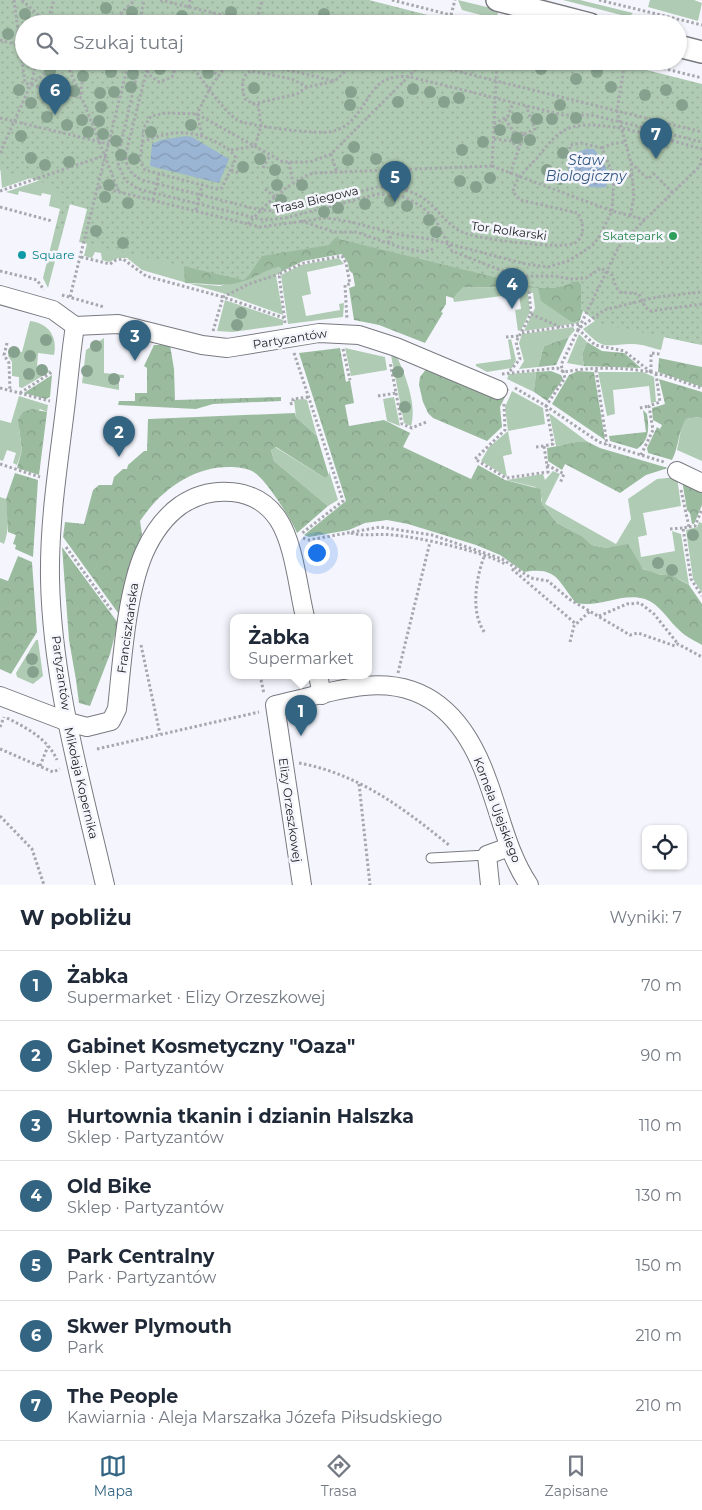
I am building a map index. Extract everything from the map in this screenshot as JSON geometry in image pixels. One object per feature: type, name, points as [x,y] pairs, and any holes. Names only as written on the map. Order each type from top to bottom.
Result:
[{"type":"street","points":[[496,0],[555,15]]},
{"type":"street","points":[[687,48],[702,52]]},
{"type":"street","points":[[0,295],[53,310],[75,326]]},
{"type":"street","name":"Partyzantów","points":[[68,722],[54,626],[50,580],[50,533],[55,474],[75,326],[118,324],[202,345],[227,348],[319,333],[359,335],[506,388]]},
{"type":"street","points":[[672,467],[702,483]]},
{"type":"street","name":"Franciszkańska","points":[[68,722],[87,727],[111,721],[115,716],[135,578],[152,537],[179,506],[200,495],[217,492],[236,492],[258,499],[270,508],[285,533],[304,614]]},
{"type":"street","points":[[319,679],[322,695]]},
{"type":"street","name":"Kornela Ujejskiego","points":[[269,708],[365,686],[395,686],[417,692],[437,701],[462,730],[475,753],[488,782],[510,847],[529,885]]},
{"type":"street","name":"Mikołaja Kopernika","points":[[0,696],[68,722],[105,885]]},
{"type":"street","name":"Elizy Orzeszkowej","points":[[269,708],[283,761],[302,885]]},
{"type":"street","points":[[490,885],[487,855],[510,847]]},
{"type":"lane","points":[[431,858],[487,855]]},
{"type":"path","points":[[14,0],[17,15]]},
{"type":"path","points":[[22,0],[38,15]]},
{"type":"path","points":[[50,15],[54,0]]},
{"type":"path","points":[[118,15],[135,0]]},
{"type":"path","points":[[141,15],[144,0]]},
{"type":"path","points":[[160,0],[221,15]]},
{"type":"path","points":[[189,7],[190,0]]},
{"type":"path","points":[[259,15],[262,0]]},
{"type":"path","points":[[392,0],[451,15],[455,0]]},
{"type":"path","points":[[599,0],[658,15]]},
{"type":"path","points":[[687,22],[702,26]]},
{"type":"path","points":[[0,40],[15,44]]},
{"type":"path","points":[[25,70],[26,83],[82,98]]},
{"type":"path","points":[[0,153],[31,84],[35,70]]},
{"type":"path","points":[[31,84],[50,70]]},
{"type":"path","points":[[68,70],[102,143],[120,192]]},
{"type":"path","points":[[82,98],[81,86],[87,70]]},
{"type":"path","points":[[70,296],[99,187],[127,70]]},
{"type":"path","name":"Trasa Biegowa","points":[[138,70],[117,161],[125,180],[138,189],[254,218],[285,218],[378,194],[389,194],[405,197],[421,206],[435,219],[452,251],[458,255],[522,276],[549,275],[571,279],[586,278],[601,268],[606,270]]},
{"type":"path","name":"Tor Rolkarski","points":[[146,70],[126,160],[127,167],[134,176],[157,184],[260,210],[283,211],[378,187],[394,187],[413,193],[427,201],[462,232],[517,242],[564,246],[576,242],[581,234],[583,222],[578,213],[520,200],[514,192],[520,177]]},
{"type":"path","name":"Tor Rolkarski","points":[[149,70],[151,78],[164,82],[174,73],[174,70]]},
{"type":"path","points":[[195,70],[238,120],[261,126],[326,132],[340,129],[351,120],[386,78],[396,75],[411,77],[563,115],[592,115],[619,120],[702,142]]},
{"type":"path","points":[[211,70],[219,76]]},
{"type":"path","points":[[202,135],[197,114],[210,88],[223,70]]},
{"type":"path","points":[[293,70],[335,81]]},
{"type":"path","points":[[307,87],[292,79],[251,71],[246,73],[243,79],[245,99],[253,104],[297,94],[307,87],[335,81],[347,70]]},
{"type":"path","points":[[142,142],[180,132],[191,132],[202,135],[231,150],[236,158],[222,188],[159,174],[145,170],[141,166],[142,142],[144,127],[151,116],[166,113],[197,114],[283,162],[310,162],[331,154],[416,70]]},
{"type":"path","points":[[449,70],[702,132]]},
{"type":"path","points":[[492,166],[497,70]]},
{"type":"path","points":[[624,70],[617,111],[631,163],[634,197],[630,216]]},
{"type":"path","points":[[670,70],[702,78]]},
{"type":"path","points":[[255,146],[261,126],[258,103]]},
{"type":"path","points":[[494,124],[505,119],[511,111],[513,103]]},
{"type":"path","points":[[505,119],[514,132],[524,134],[535,129],[526,106]]},
{"type":"path","points":[[0,118],[109,144]]},
{"type":"path","points":[[520,177],[556,135],[569,128],[586,124],[622,129],[702,149]]},
{"type":"path","points":[[511,140],[514,132]]},
{"type":"path","points":[[510,174],[524,134]]},
{"type":"path","points":[[494,139],[511,140],[518,148]]},
{"type":"path","points":[[570,149],[570,146],[581,143],[602,148],[611,144],[625,142]]},
{"type":"path","points":[[231,150],[255,146]]},
{"type":"path","points":[[99,187],[260,227],[327,218],[392,233],[448,243],[526,264],[548,267],[568,262],[592,246],[600,237],[612,211],[614,177],[602,148]]},
{"type":"path","points":[[331,154],[337,173]]},
{"type":"path","points":[[0,190],[106,155]]},
{"type":"path","points":[[262,168],[270,155]]},
{"type":"path","points":[[536,447],[553,444],[546,406],[565,378],[562,365],[606,270],[622,242],[701,168],[702,157]]},
{"type":"path","points":[[289,162],[293,182]]},
{"type":"path","points":[[631,163],[648,180],[654,174],[673,193]]},
{"type":"path","points":[[248,224],[260,210],[293,182],[313,173],[492,166],[612,211],[646,220]]},
{"type":"path","points":[[231,170],[239,173]]},
{"type":"path","points":[[153,200],[159,174]]},
{"type":"path","points":[[614,177],[632,176]]},
{"type":"path","points":[[196,210],[202,185]]},
{"type":"path","points":[[265,189],[275,197]]},
{"type":"path","points":[[0,208],[52,221]]},
{"type":"path","points":[[300,221],[334,232],[356,232],[423,252],[433,249]]},
{"type":"path","points":[[388,243],[392,233]]},
{"type":"path","points":[[213,334],[223,297],[249,284],[279,274],[304,262],[342,256],[346,263],[350,284],[343,286],[348,312]]},
{"type":"path","points":[[81,257],[110,264],[116,260],[123,259],[146,276],[223,297],[284,318]]},
{"type":"path","points":[[606,270],[612,275],[620,292],[639,294],[645,307],[657,311],[702,304]]},
{"type":"path","points":[[0,271],[37,280]]},
{"type":"path","points":[[279,274],[285,326]]},
{"type":"path","points":[[529,290],[531,314],[516,342],[520,359],[510,371],[506,388],[503,407],[504,430],[475,459],[506,478],[548,472],[544,446]]},
{"type":"path","points":[[578,329],[604,310],[642,300],[702,292]]},
{"type":"path","points":[[531,314],[561,327]]},
{"type":"path","points":[[506,337],[581,324]]},
{"type":"path","points":[[578,329],[595,345],[624,351],[651,372],[702,388]]},
{"type":"path","points":[[7,343],[4,355],[9,363],[10,391]]},
{"type":"path","points":[[342,343],[350,380]]},
{"type":"path","points":[[651,372],[651,353],[660,354]]},
{"type":"path","points":[[389,361],[402,424],[412,428],[426,422]]},
{"type":"path","points":[[510,371],[557,368],[564,372],[596,370],[651,372]]},
{"type":"path","points":[[19,394],[55,370]]},
{"type":"path","points":[[596,370],[607,445]]},
{"type":"path","points":[[640,408],[660,402],[656,374]]},
{"type":"path","points":[[303,381],[343,501],[299,536],[309,540],[380,527],[432,535],[492,555],[531,578],[548,581],[570,599],[630,635],[638,633],[675,646],[678,644]]},
{"type":"path","points":[[0,388],[50,401]]},
{"type":"path","points":[[506,388],[546,406],[584,434],[607,445],[672,467]]},
{"type":"path","points":[[378,396],[396,393]]},
{"type":"path","points":[[290,404],[293,404],[293,398],[309,397]]},
{"type":"path","points":[[641,455],[653,430],[649,406]]},
{"type":"path","points":[[0,464],[41,478]]},
{"type":"path","points":[[547,465],[564,474],[560,483]]},
{"type":"path","points":[[670,529],[695,526],[702,509]]},
{"type":"path","points":[[686,513],[689,527]]},
{"type":"path","points":[[683,528],[691,579],[702,596]]},
{"type":"path","points":[[351,532],[360,536],[404,536],[508,565],[576,624]]},
{"type":"path","points":[[397,677],[430,542]]},
{"type":"path","points":[[63,543],[114,613],[128,624],[138,627],[160,734]]},
{"type":"path","points":[[484,557],[475,588],[478,618],[485,633]]},
{"type":"path","points":[[598,616],[627,604],[640,603],[654,614],[678,644],[702,657]]},
{"type":"path","points":[[570,642],[576,624],[590,611]]},
{"type":"path","points":[[97,749],[269,708]]},
{"type":"path","points":[[0,727],[3,716],[26,727],[48,746],[56,757]]},
{"type":"path","points":[[40,766],[48,746]]},
{"type":"path","points":[[0,749],[53,772],[60,769]]},
{"type":"path","points":[[283,761],[310,765],[359,783],[390,799],[453,849],[456,857]]},
{"type":"path","points":[[359,783],[370,885]]},
{"type":"path","points":[[0,816],[32,850],[44,885]]},
{"type":"green space","points":[[0,0],[369,0],[428,15],[15,15],[15,70],[647,70],[702,84],[702,345],[597,323],[581,309],[581,285],[578,281],[557,288],[538,288],[335,238],[329,245],[262,256],[247,278],[243,280],[79,242],[87,209],[69,204],[61,237],[54,235],[64,194],[40,181],[0,170]]},
{"type":"green space","points":[[458,0],[499,10],[497,15],[481,15],[462,10]]},
{"type":"green space","points":[[563,0],[580,0],[633,13],[631,15],[621,15]]},
{"type":"green space","points":[[650,0],[694,0],[702,3],[698,21],[687,18],[687,15],[677,15],[648,7]]},
{"type":"green space","points":[[0,164],[57,169],[2,188]]},
{"type":"green space","points":[[63,172],[70,204],[48,288],[43,278],[60,209],[49,206],[51,195],[42,193],[41,196],[19,191],[18,195],[6,192]]},
{"type":"green space","points":[[99,194],[185,267],[185,282],[142,270],[127,258],[118,258],[109,262],[102,260],[101,253],[95,252],[92,258],[84,256]]},
{"type":"green space","points":[[290,225],[581,281],[583,311],[580,320],[573,323],[541,301],[538,288],[464,287],[453,298],[446,296],[446,304],[441,312],[443,313],[425,343],[379,325],[354,320],[349,288],[355,286],[353,274],[349,270],[348,263],[342,254],[303,261],[281,272],[280,267],[275,268],[237,283],[222,285],[185,283],[183,254]]},
{"type":"green space","points":[[339,258],[344,264],[307,272],[311,294],[302,296],[306,316],[340,310],[339,304],[344,303],[343,317],[288,324],[281,275],[301,265]]},
{"type":"green space","points":[[280,267],[281,272],[276,275],[283,315],[222,293],[188,283],[220,286],[266,269]]},
{"type":"green space","points":[[464,287],[538,288],[573,323],[580,320],[579,323],[524,331],[535,308],[533,293],[528,293],[530,312],[521,330],[518,331],[515,310],[521,309],[519,294],[454,302],[453,298]]},
{"type":"green space","points":[[225,300],[283,320],[283,325],[232,332],[217,331]]},
{"type":"green space","points":[[605,314],[702,345],[664,337],[661,350],[636,344],[601,344],[583,329]]},
{"type":"green space","points":[[30,321],[42,324],[47,328],[53,336],[55,348],[54,355],[38,353],[37,367],[51,371],[22,388],[19,387],[19,377],[12,376],[12,362],[8,356],[10,349],[22,352]]},
{"type":"green space","points":[[573,327],[575,330],[569,337],[544,346],[538,367],[519,369],[524,361],[519,343],[522,334]]},
{"type":"green space","points":[[579,334],[587,342],[582,354],[584,366],[567,363]]},
{"type":"green space","points":[[569,337],[556,365],[538,367],[544,346]]},
{"type":"green space","points":[[104,338],[104,373],[124,375],[124,378],[119,378],[119,390],[82,383],[86,350]]},
{"type":"green space","points":[[511,339],[516,360],[512,368],[487,372],[476,366],[476,364],[511,359],[508,340]]},
{"type":"green space","points":[[587,342],[602,351],[624,353],[641,368],[584,366],[582,354]]},
{"type":"green space","points":[[154,345],[170,345],[174,369],[175,400],[281,397],[281,401],[213,404],[196,409],[118,405],[119,401],[135,401],[135,393],[147,393],[147,368],[144,366]]},
{"type":"green space","points":[[340,348],[346,382],[350,380],[354,403],[345,405],[349,426],[384,420],[410,433],[403,447],[471,479],[478,465],[505,480],[540,489],[542,504],[557,523],[582,536],[592,545],[606,548],[628,544],[643,569],[661,575],[671,575],[689,585],[702,604],[702,645],[682,632],[650,601],[628,597],[594,604],[576,603],[556,577],[550,573],[544,571],[524,572],[500,555],[476,545],[408,524],[387,520],[365,523],[349,530],[309,537],[304,535],[346,501],[299,353]]},
{"type":"green space","points":[[345,348],[385,357],[387,370],[351,376]]},
{"type":"green space","points":[[391,355],[397,357],[410,391],[413,409],[411,426],[404,423]]},
{"type":"green space","points":[[659,358],[702,367],[702,387],[658,372]]},
{"type":"green space","points":[[427,368],[509,389],[500,407],[502,427],[487,441],[433,418],[428,413],[423,402],[419,385],[420,377]]},
{"type":"green space","points":[[551,371],[561,375],[563,379],[547,401],[534,392],[536,372]]},
{"type":"green space","points":[[578,371],[594,372],[605,440],[552,404],[569,375]]},
{"type":"green space","points":[[536,372],[534,392],[507,379],[509,374]]},
{"type":"green space","points":[[598,372],[643,372],[654,377],[656,402],[651,403],[649,386],[613,390],[615,414],[607,416]]},
{"type":"green space","points":[[52,375],[50,397],[46,399],[24,393]]},
{"type":"green space","points":[[659,379],[702,392],[702,419],[699,417],[686,419],[681,429],[672,460],[648,453],[647,448],[657,427],[660,429],[662,425],[653,420],[652,408],[665,404]]},
{"type":"green space","points":[[512,391],[543,408],[545,424],[508,431],[505,407]]},
{"type":"green space","points":[[19,396],[48,405],[47,412],[40,409],[19,428],[22,450],[17,465],[13,463],[16,453],[7,450],[3,461],[0,460],[0,420],[11,423]]},
{"type":"green space","points":[[394,397],[400,426],[387,421],[383,399]]},
{"type":"green space","points":[[294,400],[307,400],[317,436],[296,417]]},
{"type":"green space","points":[[32,409],[47,412],[39,475],[17,468],[22,450],[18,420],[23,412]]},
{"type":"green space","points":[[643,410],[647,414],[648,428],[644,442],[637,449],[610,441],[609,436],[646,432]]},
{"type":"green space","points":[[295,413],[296,417],[317,436],[329,476],[325,478],[276,447],[271,450],[274,461],[328,506],[297,533],[272,492],[260,477],[252,471],[243,468],[215,468],[190,476],[157,500],[140,521],[142,534],[121,617],[63,537],[65,522],[84,524],[93,490],[99,485],[112,485],[114,477],[123,469],[127,469],[128,465],[144,451],[147,451],[148,419]]},
{"type":"green space","points":[[549,413],[588,442],[556,446]]},
{"type":"green space","points":[[699,417],[702,419],[702,461],[677,450],[682,425],[686,419]]},
{"type":"green space","points":[[508,431],[512,454],[503,456],[507,477],[481,461],[489,447]]},
{"type":"green space","points":[[588,442],[600,448],[668,468],[646,475],[620,493],[565,464],[562,470],[548,461],[547,448]]},
{"type":"green space","points":[[275,447],[325,478],[329,476],[329,471],[338,500],[328,506],[274,461],[271,450]]},
{"type":"green space","points":[[553,471],[560,474],[545,504],[616,544],[631,519],[628,499],[657,479],[677,477],[681,506],[643,513],[647,535],[638,537],[641,557],[675,551],[672,531],[681,534],[689,585],[683,581],[644,569],[635,562],[622,546],[606,548],[592,545],[582,536],[557,523],[542,504],[542,499],[535,487],[506,480],[543,474],[545,480]]},
{"type":"green space","points":[[15,473],[38,480],[33,557],[15,549],[16,545],[13,544],[16,535],[8,532],[6,499]]},
{"type":"green space","points":[[682,480],[702,491],[702,505],[694,524],[692,524],[690,513],[687,510]]},
{"type":"green space","points":[[0,497],[6,499],[8,527],[4,544],[0,542]]},
{"type":"green space","points":[[699,522],[702,523],[702,593],[693,579],[686,530],[697,527]]},
{"type":"green space","points":[[62,547],[118,623],[110,654],[90,706],[79,703],[69,640]]},
{"type":"green space","points":[[18,556],[32,562],[37,632],[11,674],[0,669],[0,578],[8,581]]},
{"type":"green space","points":[[36,640],[38,640],[43,676],[33,684],[17,677],[16,673]]},
{"type":"water","points":[[186,136],[192,137],[229,159],[219,183],[150,166],[152,144],[161,140]]},
{"type":"water","name":"Staw Biologiczny","points":[[586,149],[594,149],[604,163],[608,176],[606,187],[586,186],[567,179],[570,155]]},
{"type":"place","name":"Skwer Plymouth","points":[[55,115]]},
{"type":"place","name":"The People","points":[[656,159]]},
{"type":"place","name":"Park Centralny","points":[[395,202]]},
{"type":"place","name":"Skatepark","points":[[673,236]]},
{"type":"place","name":"Square","points":[[22,255]]},
{"type":"place","name":"Old Bike","points":[[512,309]]},
{"type":"place","name":"Hurtownia tkanin i dzianin Halszka","points":[[135,361]]},
{"type":"place","name":"Gabinet Kosmetyczny \"Oaza\"","points":[[119,457]]},
{"type":"place","name":"Żabka","points":[[301,736]]}]
